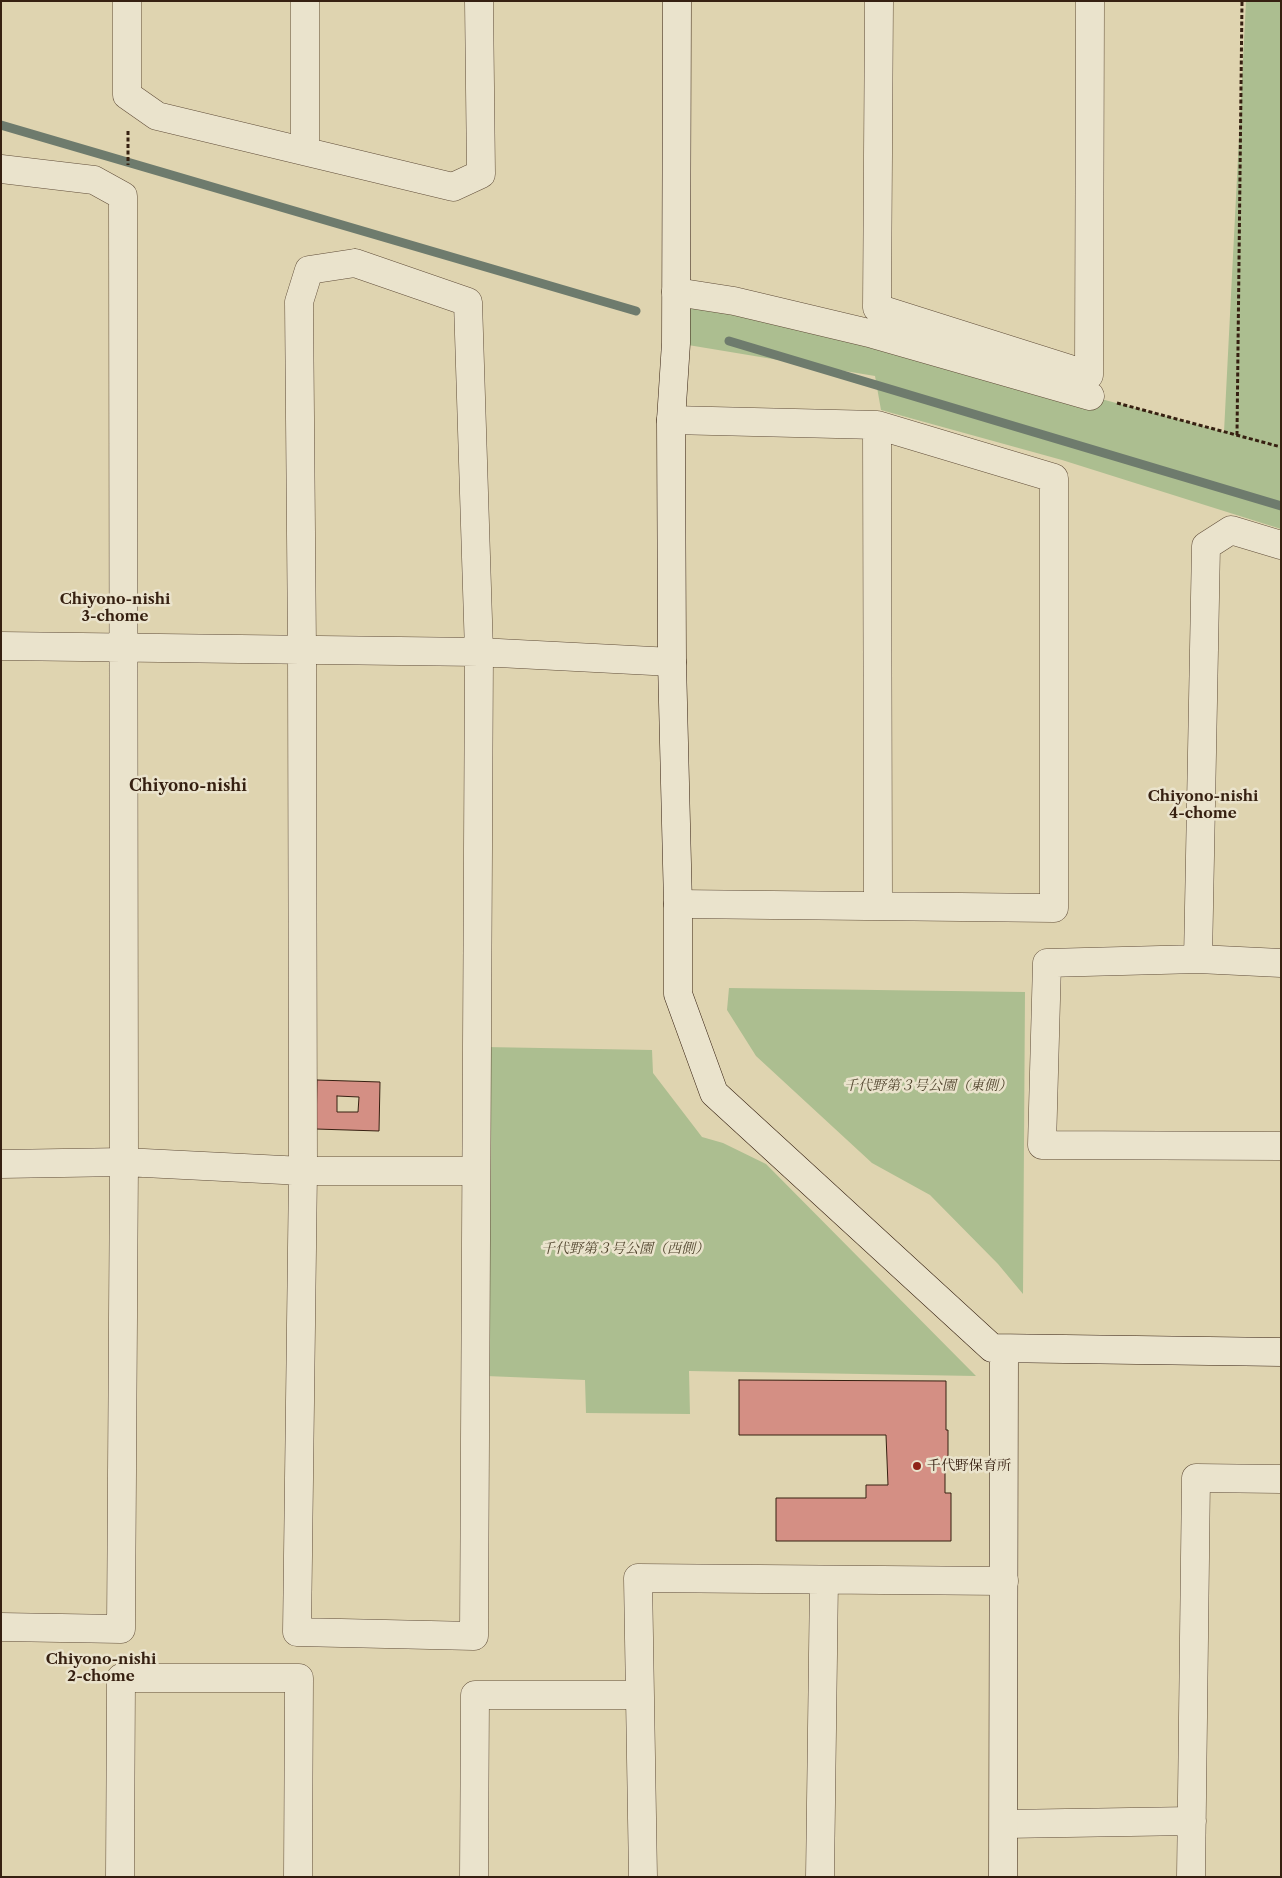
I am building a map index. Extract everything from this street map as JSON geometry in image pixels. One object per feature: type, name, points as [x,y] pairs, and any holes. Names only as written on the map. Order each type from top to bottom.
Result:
[{"type":"street","points":[[127,1],[127,95],[157,116],[453,188],[481,174],[479,1]]},
{"type":"street","points":[[305,1],[306,151]]},
{"type":"street","points":[[677,1],[676,343],[671,420],[672,662],[678,904],[678,994],[714,1093],[992,1348],[1281,1352]]},
{"type":"street","points":[[879,1],[876,308],[1088,375],[1090,1]]},
{"type":"street","points":[[1,169],[94,180],[123,196],[124,1162],[121,1629],[1,1627]]},
{"type":"street","points":[[354,263],[468,302],[479,652],[474,1636],[297,1632],[303,1171],[299,302],[309,270],[354,263]]},
{"type":"street","points":[[676,292],[734,301],[873,334],[1090,396]]},
{"type":"street","points":[[671,420],[877,425],[1054,478],[1054,908],[678,904]]},
{"type":"street","points":[[877,425],[878,905]]},
{"type":"street","points":[[1198,959],[1206,546],[1231,530],[1281,545]]},
{"type":"street","points":[[1,646],[479,652],[672,662]]},
{"type":"street","points":[[1281,963],[1198,959],[1047,963],[1042,1145],[1281,1146]]},
{"type":"street","points":[[1,1164],[124,1162],[303,1171],[476,1171]]},
{"type":"street","points":[[1003,1877],[1004,1349]]},
{"type":"street","points":[[1192,1877],[1196,1478],[1281,1479]]},
{"type":"street","points":[[643,1877],[638,1578],[1004,1582]]},
{"type":"street","points":[[820,1877],[824,1580]]},
{"type":"street","points":[[120,1877],[121,1678],[299,1678],[298,1877]]},
{"type":"street","points":[[474,1877],[475,1695],[640,1695]]},
{"type":"street","points":[[1004,1824],[1192,1821]]},
{"type":"path","points":[[1237,435],[1242,1]]},
{"type":"path","points":[[128,141],[128,168]]},
{"type":"path","points":[[1090,396],[1281,447]]},
{"type":"green space","points":[[1246,1],[1281,1],[1281,529],[1062,460],[881,410],[875,376],[676,343],[676,292],[1090,396],[1224,432]]},
{"type":"green space","name":"千代野第３号公園（東側）","points":[[729,988],[1025,992],[1023,1294],[998,1264],[930,1195],[872,1163],[756,1056],[727,1010]]},
{"type":"green space","name":"千代野第３号公園（西側）","points":[[485,1047],[652,1050],[653,1073],[702,1137],[723,1143],[766,1164],[976,1376],[689,1371],[690,1414],[586,1413],[585,1380],[486,1376]]},
{"type":"building","points":[[317,1080],[380,1082],[379,1131],[316,1129]]},
{"type":"building","points":[[337,1096],[359,1097],[358,1112],[337,1112]]},
{"type":"building","points":[[739,1380],[946,1381],[948,1460],[945,1460],[945,1493],[951,1493],[951,1541],[776,1541],[776,1498],[866,1498],[866,1485],[888,1485],[886,1435],[739,1435]]},
{"type":"waterway","points":[[1,125],[636,311]]},
{"type":"waterway","points":[[729,341],[1281,506]]},
{"type":"place","name":"千代野保育所","points":[[917,1466]]},
{"type":"district","name":"Chiyono-nishi 3-chome","points":[[115,608]]},
{"type":"district","name":"Chiyono-nishi","points":[[188,786]]},
{"type":"district","name":"Chiyono-nishi 4-chome","points":[[1203,806]]},
{"type":"district","name":"Chiyono-nishi 2-chome","points":[[101,1668]]}]
